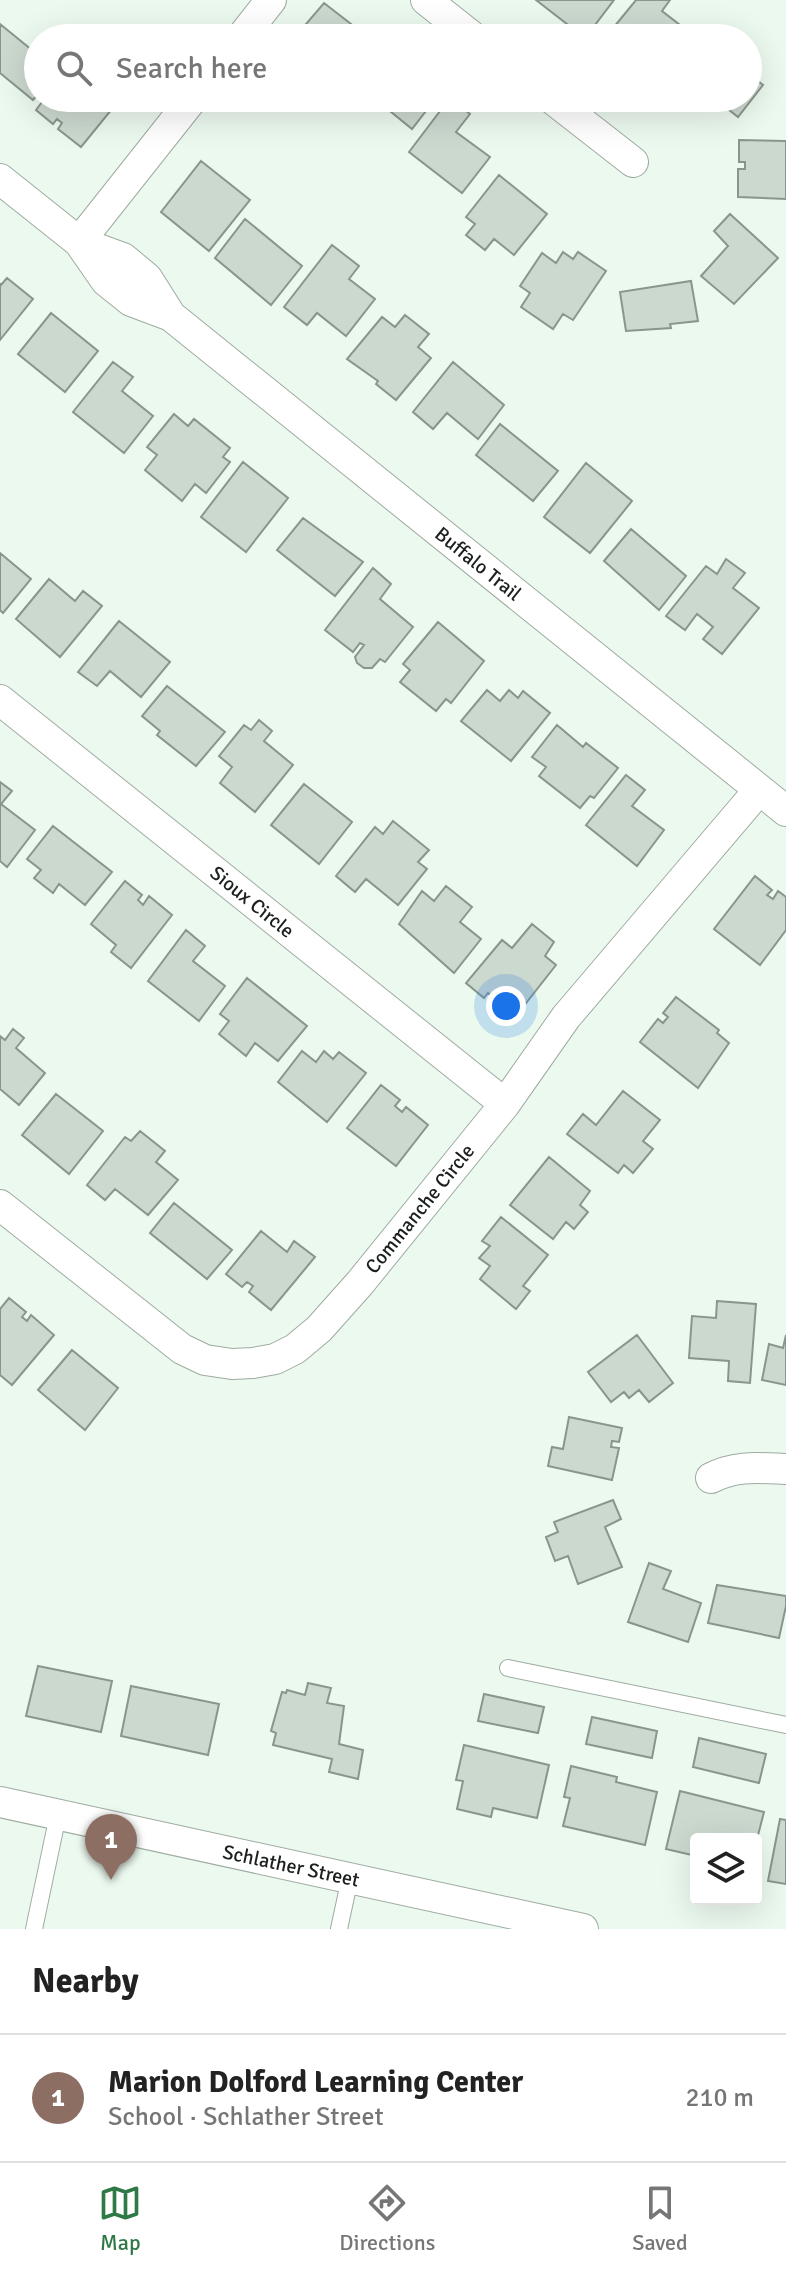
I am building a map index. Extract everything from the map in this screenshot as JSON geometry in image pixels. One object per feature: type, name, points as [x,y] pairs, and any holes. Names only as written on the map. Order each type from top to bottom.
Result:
[{"type":"street","points":[[252,24],[271,0]]},
{"type":"street","points":[[426,0],[456,24]]},
{"type":"street","points":[[79,242],[182,112]]},
{"type":"street","points":[[569,112],[633,162]]},
{"type":"street","name":"Buffalo Trail","points":[[0,179],[79,242],[106,281],[118,291],[131,301],[171,316],[786,811]]},
{"type":"street","name":"Sioux Circle","points":[[0,700],[505,1104]]},
{"type":"street","name":"Commanche Circle","points":[[0,1205],[182,1349],[205,1360],[232,1364],[275,1359],[295,1349],[319,1329],[350,1295],[505,1104],[566,1017],[759,790]]},
{"type":"street","points":[[711,1478],[727,1469],[786,1469]]},
{"type":"street","name":"Schlather Street","points":[[0,1802],[583,1929]]},
{"type":"lane","points":[[508,1668],[786,1725]]},
{"type":"lane","points":[[34,1929],[58,1815]]},
{"type":"lane","points":[[339,1929],[350,1878]]},
{"type":"building","points":[[536,0],[614,0],[596,24],[567,24]]},
{"type":"building","points":[[636,0],[670,0],[662,11],[679,24],[616,24]]},
{"type":"building","points":[[324,3],[351,24],[306,24]]},
{"type":"building","points":[[0,24],[24,44],[24,93],[0,73]]},
{"type":"building","points":[[38,112],[110,112],[81,147],[58,129],[62,123],[57,119],[53,124]]},
{"type":"building","points":[[391,112],[425,112],[412,129]]},
{"type":"building","points":[[439,112],[468,112],[470,114],[456,132],[490,157],[462,193],[409,152]]},
{"type":"building","points":[[739,140],[786,141],[786,199],[738,197],[738,169],[745,169],[745,162],[739,162]]},
{"type":"building","points":[[201,161],[250,200],[209,251],[161,212]]},
{"type":"building","points":[[499,175],[547,214],[514,255],[494,239],[485,250],[466,235],[475,224],[466,217]]},
{"type":"building","points":[[730,214],[778,258],[734,304],[701,276],[728,246],[714,231]]},
{"type":"building","points":[[245,219],[302,266],[271,305],[215,258]]},
{"type":"building","points":[[332,245],[359,266],[349,279],[375,299],[346,336],[317,313],[307,325],[284,307]]},
{"type":"building","points":[[563,252],[573,259],[578,252],[606,271],[573,320],[563,314],[553,329],[521,307],[530,293],[520,286],[542,253],[556,263]]},
{"type":"building","points":[[7,278],[33,299],[0,340],[0,284]]},
{"type":"building","points":[[691,281],[698,321],[670,324],[671,328],[626,331],[620,292]]},
{"type":"building","points":[[51,313],[98,351],[65,392],[18,354]]},
{"type":"building","points":[[405,315],[429,334],[418,347],[431,358],[396,400],[376,384],[378,381],[347,359],[382,317],[395,327]]},
{"type":"building","points":[[113,362],[133,377],[122,391],[153,416],[124,453],[73,412]]},
{"type":"building","points":[[453,362],[504,405],[478,439],[447,413],[433,429],[413,412]]},
{"type":"building","points":[[174,414],[188,426],[194,419],[230,448],[223,457],[230,462],[206,493],[195,484],[182,501],[145,470],[157,455],[147,447]]},
{"type":"building","points":[[500,424],[558,471],[533,501],[476,455]]},
{"type":"building","points":[[243,462],[288,498],[246,552],[201,517]]},
{"type":"building","points":[[586,463],[632,501],[590,553],[544,517]]},
{"type":"building","points":[[303,518],[363,562],[335,596],[277,550]]},
{"type":"building","points":[[631,529],[686,576],[659,610],[604,561]]},
{"type":"building","points":[[0,553],[31,579],[3,613],[0,610]]},
{"type":"building","points":[[726,559],[745,573],[733,588],[759,608],[722,654],[703,639],[713,627],[697,614],[685,630],[666,616],[706,566],[717,574]]},
{"type":"building","points":[[373,568],[391,584],[380,599],[413,627],[385,662],[380,659],[372,668],[364,668],[355,657],[364,645],[360,643],[353,652],[325,630]]},
{"type":"building","points":[[49,579],[75,601],[83,591],[102,606],[60,657],[16,619]]},
{"type":"building","points":[[119,621],[170,662],[141,697],[110,671],[97,686],[78,672]]},
{"type":"building","points":[[438,622],[484,661],[451,703],[446,699],[436,711],[400,682],[410,670],[403,664]]},
{"type":"building","points":[[167,686],[225,732],[196,766],[157,735],[160,731],[142,716]]},
{"type":"building","points":[[487,690],[500,701],[509,690],[518,698],[523,691],[550,713],[511,761],[461,721]]},
{"type":"building","points":[[259,720],[272,731],[264,741],[293,765],[255,812],[220,783],[232,767],[219,756],[244,725],[251,730]]},
{"type":"building","points":[[557,725],[583,747],[586,743],[618,768],[594,798],[590,796],[580,808],[539,776],[546,767],[532,757]]},
{"type":"building","points":[[626,775],[645,790],[632,806],[664,830],[637,866],[586,825]]},
{"type":"building","points":[[0,782],[12,791],[1,804],[35,830],[7,867],[0,861]]},
{"type":"building","points":[[304,784],[352,822],[319,864],[271,825]]},
{"type":"building","points":[[393,821],[429,850],[418,862],[427,869],[398,905],[366,879],[355,892],[336,876],[375,827],[383,834]]},
{"type":"building","points":[[53,826],[112,872],[85,905],[59,884],[53,893],[34,878],[41,870],[27,859]]},
{"type":"building","points":[[755,876],[772,890],[767,895],[773,899],[778,891],[786,897],[786,930],[760,965],[714,929]]},
{"type":"building","points":[[125,881],[142,895],[138,900],[143,905],[149,896],[172,915],[131,968],[111,952],[116,945],[91,924]]},
{"type":"building","points":[[446,886],[472,907],[460,922],[481,939],[454,973],[399,924],[422,891],[434,901]]},
{"type":"building","points":[[532,924],[554,942],[545,956],[556,965],[512,1021],[488,1002],[493,997],[488,993],[484,998],[466,983],[502,940],[512,948]]},
{"type":"building","points":[[186,930],[205,946],[193,961],[225,986],[199,1021],[148,981]]},
{"type":"building","points":[[247,978],[307,1026],[278,1061],[255,1043],[246,1056],[219,1034],[229,1021],[220,1014]]},
{"type":"building","points":[[676,997],[719,1030],[717,1033],[729,1043],[698,1088],[640,1042],[658,1019],[663,1023],[668,1017],[663,1013]]},
{"type":"building","points":[[13,1029],[24,1038],[16,1048],[45,1073],[19,1105],[0,1089],[0,1036],[5,1040]]},
{"type":"building","points":[[302,1051],[316,1062],[324,1051],[333,1059],[339,1052],[366,1073],[327,1122],[278,1082]]},
{"type":"building","points":[[381,1085],[400,1100],[395,1106],[402,1112],[406,1107],[428,1125],[396,1166],[347,1128]]},
{"type":"building","points":[[623,1091],[660,1120],[643,1141],[653,1149],[633,1173],[624,1165],[618,1173],[567,1134],[583,1114],[596,1125]]},
{"type":"building","points":[[56,1094],[103,1131],[69,1174],[22,1135]]},
{"type":"building","points":[[140,1131],[165,1151],[156,1162],[178,1180],[148,1215],[115,1189],[105,1200],[87,1185],[125,1137],[131,1141]]},
{"type":"building","points":[[549,1157],[590,1191],[580,1205],[588,1212],[574,1229],[566,1222],[553,1239],[510,1205]]},
{"type":"building","points":[[174,1203],[232,1250],[207,1279],[150,1233]]},
{"type":"building","points":[[501,1217],[548,1255],[523,1286],[530,1291],[516,1309],[480,1279],[490,1266],[479,1258],[490,1246],[482,1241]]},
{"type":"building","points":[[261,1231],[287,1252],[294,1241],[315,1257],[271,1310],[249,1292],[253,1286],[247,1282],[242,1287],[226,1274]]},
{"type":"building","points":[[9,1298],[26,1312],[22,1317],[27,1321],[31,1315],[54,1335],[12,1385],[0,1375],[0,1309]]},
{"type":"building","points":[[717,1301],[756,1304],[750,1383],[728,1381],[729,1361],[689,1358],[692,1316],[716,1318]]},
{"type":"building","points":[[637,1335],[673,1383],[649,1402],[639,1390],[629,1398],[624,1392],[611,1402],[588,1372]]},
{"type":"building","points":[[786,1335],[786,1385],[762,1380],[769,1344],[783,1348]]},
{"type":"building","points":[[72,1350],[118,1388],[85,1430],[38,1390]]},
{"type":"building","points":[[569,1417],[622,1428],[619,1442],[612,1441],[611,1447],[619,1448],[612,1480],[548,1466],[552,1447],[563,1449]]},
{"type":"building","points":[[613,1500],[621,1519],[605,1527],[622,1567],[578,1584],[568,1556],[555,1561],[546,1537],[558,1532],[554,1522]]},
{"type":"building","points":[[649,1563],[671,1571],[663,1589],[701,1603],[688,1642],[628,1622]]},
{"type":"building","points":[[717,1585],[786,1596],[779,1638],[708,1623]]},
{"type":"building","points":[[38,1666],[112,1681],[101,1732],[26,1716]]},
{"type":"building","points":[[308,1683],[331,1688],[327,1703],[344,1706],[339,1744],[363,1750],[358,1779],[329,1772],[332,1759],[273,1745],[276,1733],[271,1731],[282,1692],[286,1693],[287,1690],[305,1695]]},
{"type":"building","points":[[131,1686],[219,1704],[208,1755],[121,1736]]},
{"type":"building","points":[[484,1694],[544,1707],[538,1733],[478,1721]]},
{"type":"building","points":[[592,1717],[657,1731],[652,1758],[586,1744]]},
{"type":"building","points":[[699,1738],[766,1754],[759,1783],[693,1767]]},
{"type":"building","points":[[464,1745],[549,1765],[537,1818],[493,1808],[491,1817],[457,1809],[463,1781],[456,1780]]},
{"type":"building","points":[[571,1766],[617,1777],[616,1782],[657,1792],[645,1845],[563,1826],[570,1798],[564,1797]]},
{"type":"building","points":[[680,1791],[764,1812],[759,1833],[690,1833],[690,1855],[666,1849]]},
{"type":"building","points":[[780,1819],[786,1820],[786,1884],[768,1881]]},
{"type":"place","name":"Marion Dolford Learning Center","points":[[111,1880]]}]
